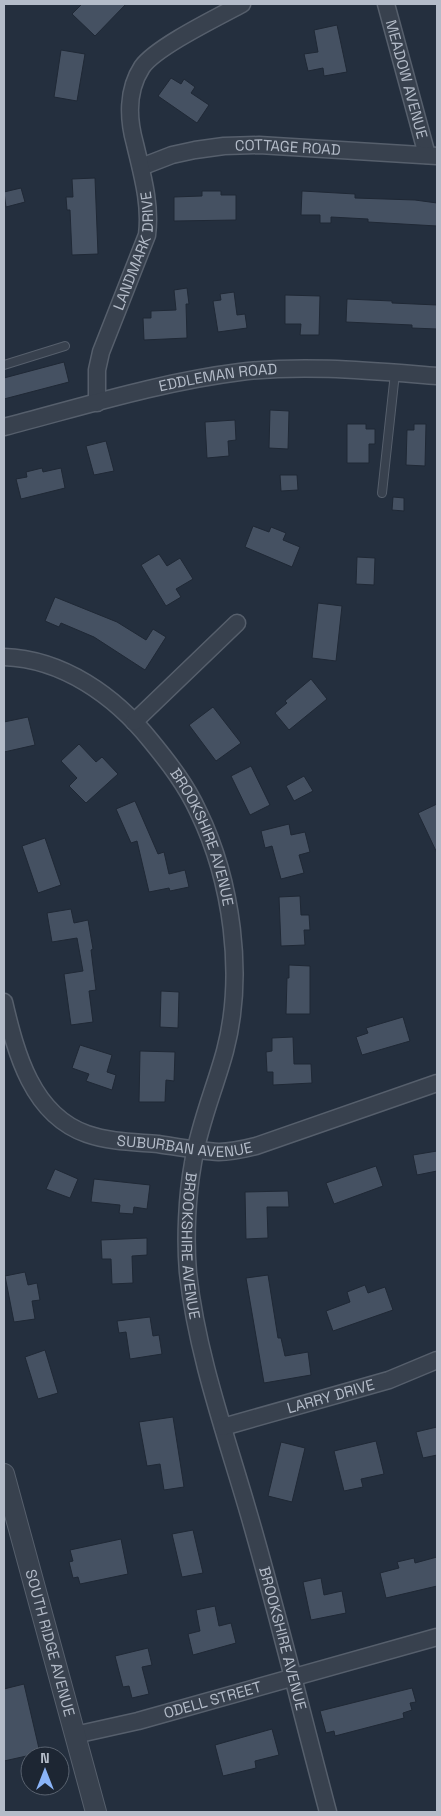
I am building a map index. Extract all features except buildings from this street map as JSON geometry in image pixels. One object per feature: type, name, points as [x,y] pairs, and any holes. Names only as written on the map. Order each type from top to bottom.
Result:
[{"type":"street","name":"LANDMARK DRIVE","points":[[97,403],[97,370],[102,352],[147,234],[149,222],[146,192],[132,133],[130,104],[137,76],[143,65],[170,44],[242,4]]},
{"type":"street","name":"MEADOW AVENUE","points":[[386,4],[432,155]]},
{"type":"street","name":"COTTAGE ROAD","points":[[141,167],[172,155],[224,146],[259,145],[432,155]]},
{"type":"street","name":"EDDLEMAN ROAD","points":[[4,427],[171,385],[240,372],[335,370],[437,376]]},
{"type":"street","points":[[134,722],[237,623]]},
{"type":"street","name":"BROOKSHIRE AVENUE","points":[[4,656],[28,660],[64,670],[98,689],[134,722],[175,771],[198,811],[221,871],[230,916],[234,967],[234,1005],[226,1048],[193,1162],[188,1205],[188,1270],[192,1300],[210,1383],[251,1520],[328,1812]]},
{"type":"street","name":"SUBURBAN AVENUE","points":[[4,1002],[11,1033],[29,1080],[43,1104],[53,1115],[74,1129],[108,1139],[220,1152],[256,1146],[437,1083]]},
{"type":"street","name":"LARRY DRIVE","points":[[223,1427],[389,1380],[437,1360]]},
{"type":"street","name":"SOUTH RIDGE AVENUE","points":[[4,1474],[96,1812]]},
{"type":"street","name":"ODELL STREET","points":[[75,1735],[138,1721],[437,1637]]},
{"type":"lane","points":[[4,365],[66,346]]},
{"type":"lane","points":[[382,493],[395,373]]}]
